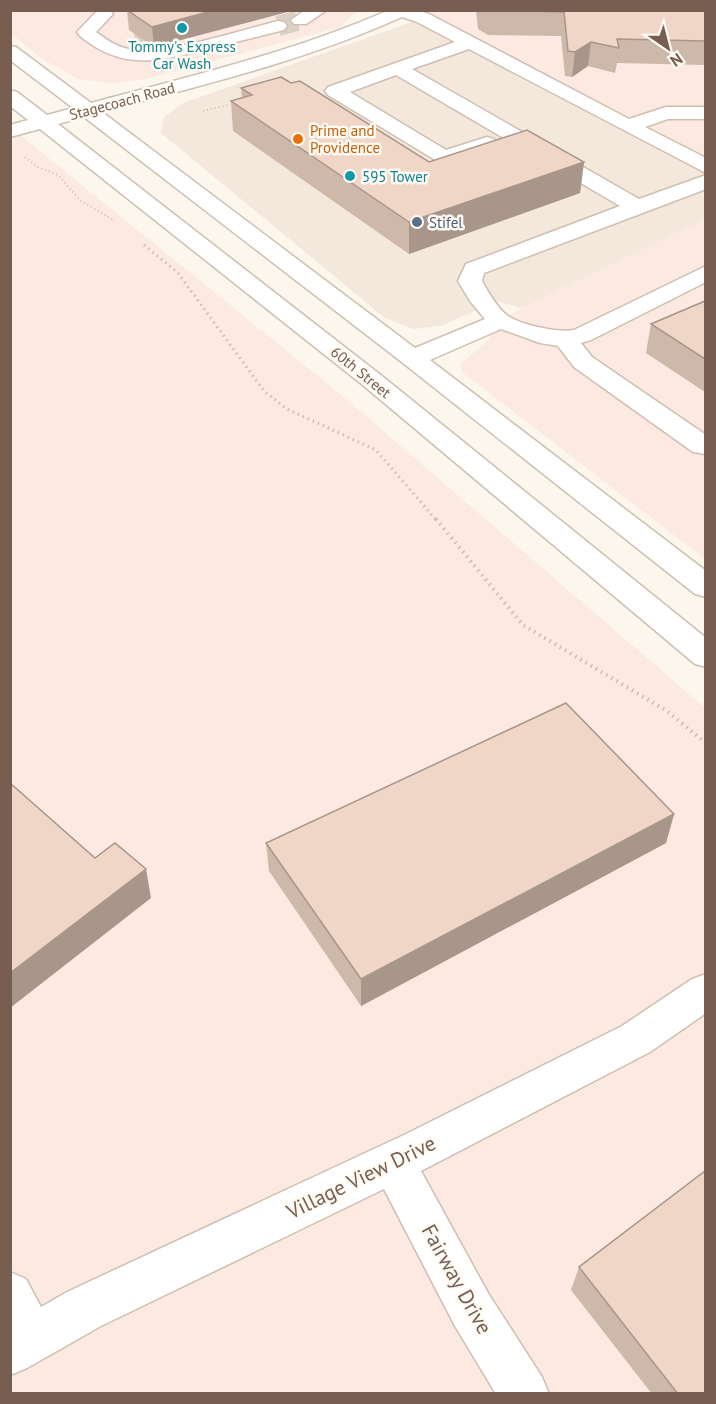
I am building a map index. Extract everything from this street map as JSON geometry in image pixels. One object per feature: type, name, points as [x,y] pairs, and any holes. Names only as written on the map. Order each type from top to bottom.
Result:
[{"type":"street","points":[[300,20],[319,10]]},
{"type":"street","points":[[401,11],[423,18],[705,167]]},
{"type":"street","name":"Stagecoach Road","points":[[10,131],[255,64],[346,34],[401,11]]},
{"type":"street","points":[[112,15],[86,32],[97,42],[118,53],[140,57],[165,55],[278,26]]},
{"type":"street","points":[[112,15],[109,23],[100,31],[107,38],[122,40],[135,38]]},
{"type":"street","points":[[470,43],[335,91],[444,157],[512,135]]},
{"type":"street","points":[[10,51],[412,358],[705,587]]},
{"type":"street","points":[[396,68],[638,207]]},
{"type":"street","name":"60th Street","points":[[10,96],[373,381],[705,656]]},
{"type":"street","points":[[627,126],[666,113],[705,113]]},
{"type":"street","points":[[705,182],[474,269],[470,281],[478,296],[500,321],[549,338],[565,339],[582,335],[705,273]]},
{"type":"street","points":[[412,358],[500,321]]},
{"type":"street","points":[[565,339],[583,362],[703,446]]},
{"type":"street","name":"Village View Drive","points":[[21,1345],[84,1309],[393,1162],[636,1039],[705,991]]},
{"type":"street","name":"Fairway Drive","points":[[393,1162],[482,1326],[525,1394]]},
{"type":"street","points":[[10,1295],[21,1345]]},
{"type":"path","points":[[196,110],[214,110],[232,103]]},
{"type":"path","points":[[21,154],[38,167],[58,175],[81,201],[118,223]]},
{"type":"path","points":[[144,244],[178,273],[264,391],[287,410],[376,450],[399,474],[523,625],[667,711],[705,743]]},
{"type":"shaded area","points":[[10,11],[362,11],[351,15],[340,27],[145,79],[112,83],[79,79],[44,60],[11,34]]},
{"type":"shaded area","points":[[427,11],[705,11],[705,167],[627,126]]},
{"type":"shaded area","points":[[423,18],[705,167],[705,219],[522,308],[496,301],[441,326],[413,329],[385,318],[161,133],[164,117],[183,103]]},
{"type":"shaded area","points":[[10,127],[340,394],[705,708],[705,1393],[11,1393]]},
{"type":"shaded area","points":[[705,219],[705,559],[462,372],[461,363],[485,344],[500,321],[522,308]]},
{"type":"building","points":[[127,10],[215,10],[152,27]]},
{"type":"building","points":[[489,10],[705,10],[705,41],[617,39],[619,48],[591,42],[575,52],[568,51],[564,12]]},
{"type":"building","points":[[281,77],[291,83],[300,81],[429,162],[527,130],[584,162],[409,222],[231,101],[252,95],[241,88]]},
{"type":"building","points":[[705,301],[705,359],[651,324]]},
{"type":"building","points":[[566,703],[674,814],[361,979],[266,843]]},
{"type":"building","points":[[10,783],[95,858],[115,843],[146,869],[10,973]]},
{"type":"building","points":[[705,1171],[705,1394],[678,1394],[579,1267]]},
{"type":"tunnel","points":[[135,38],[244,10]]},
{"type":"tunnel","points":[[278,26],[300,20]]},
{"type":"place","name":"Tommy's Express Car Wash","points":[[182,28]]},
{"type":"place","name":"Prime and Providence","points":[[298,139]]},
{"type":"place","name":"595 Tower","points":[[350,176]]},
{"type":"place","name":"Stifel","points":[[417,222]]}]
